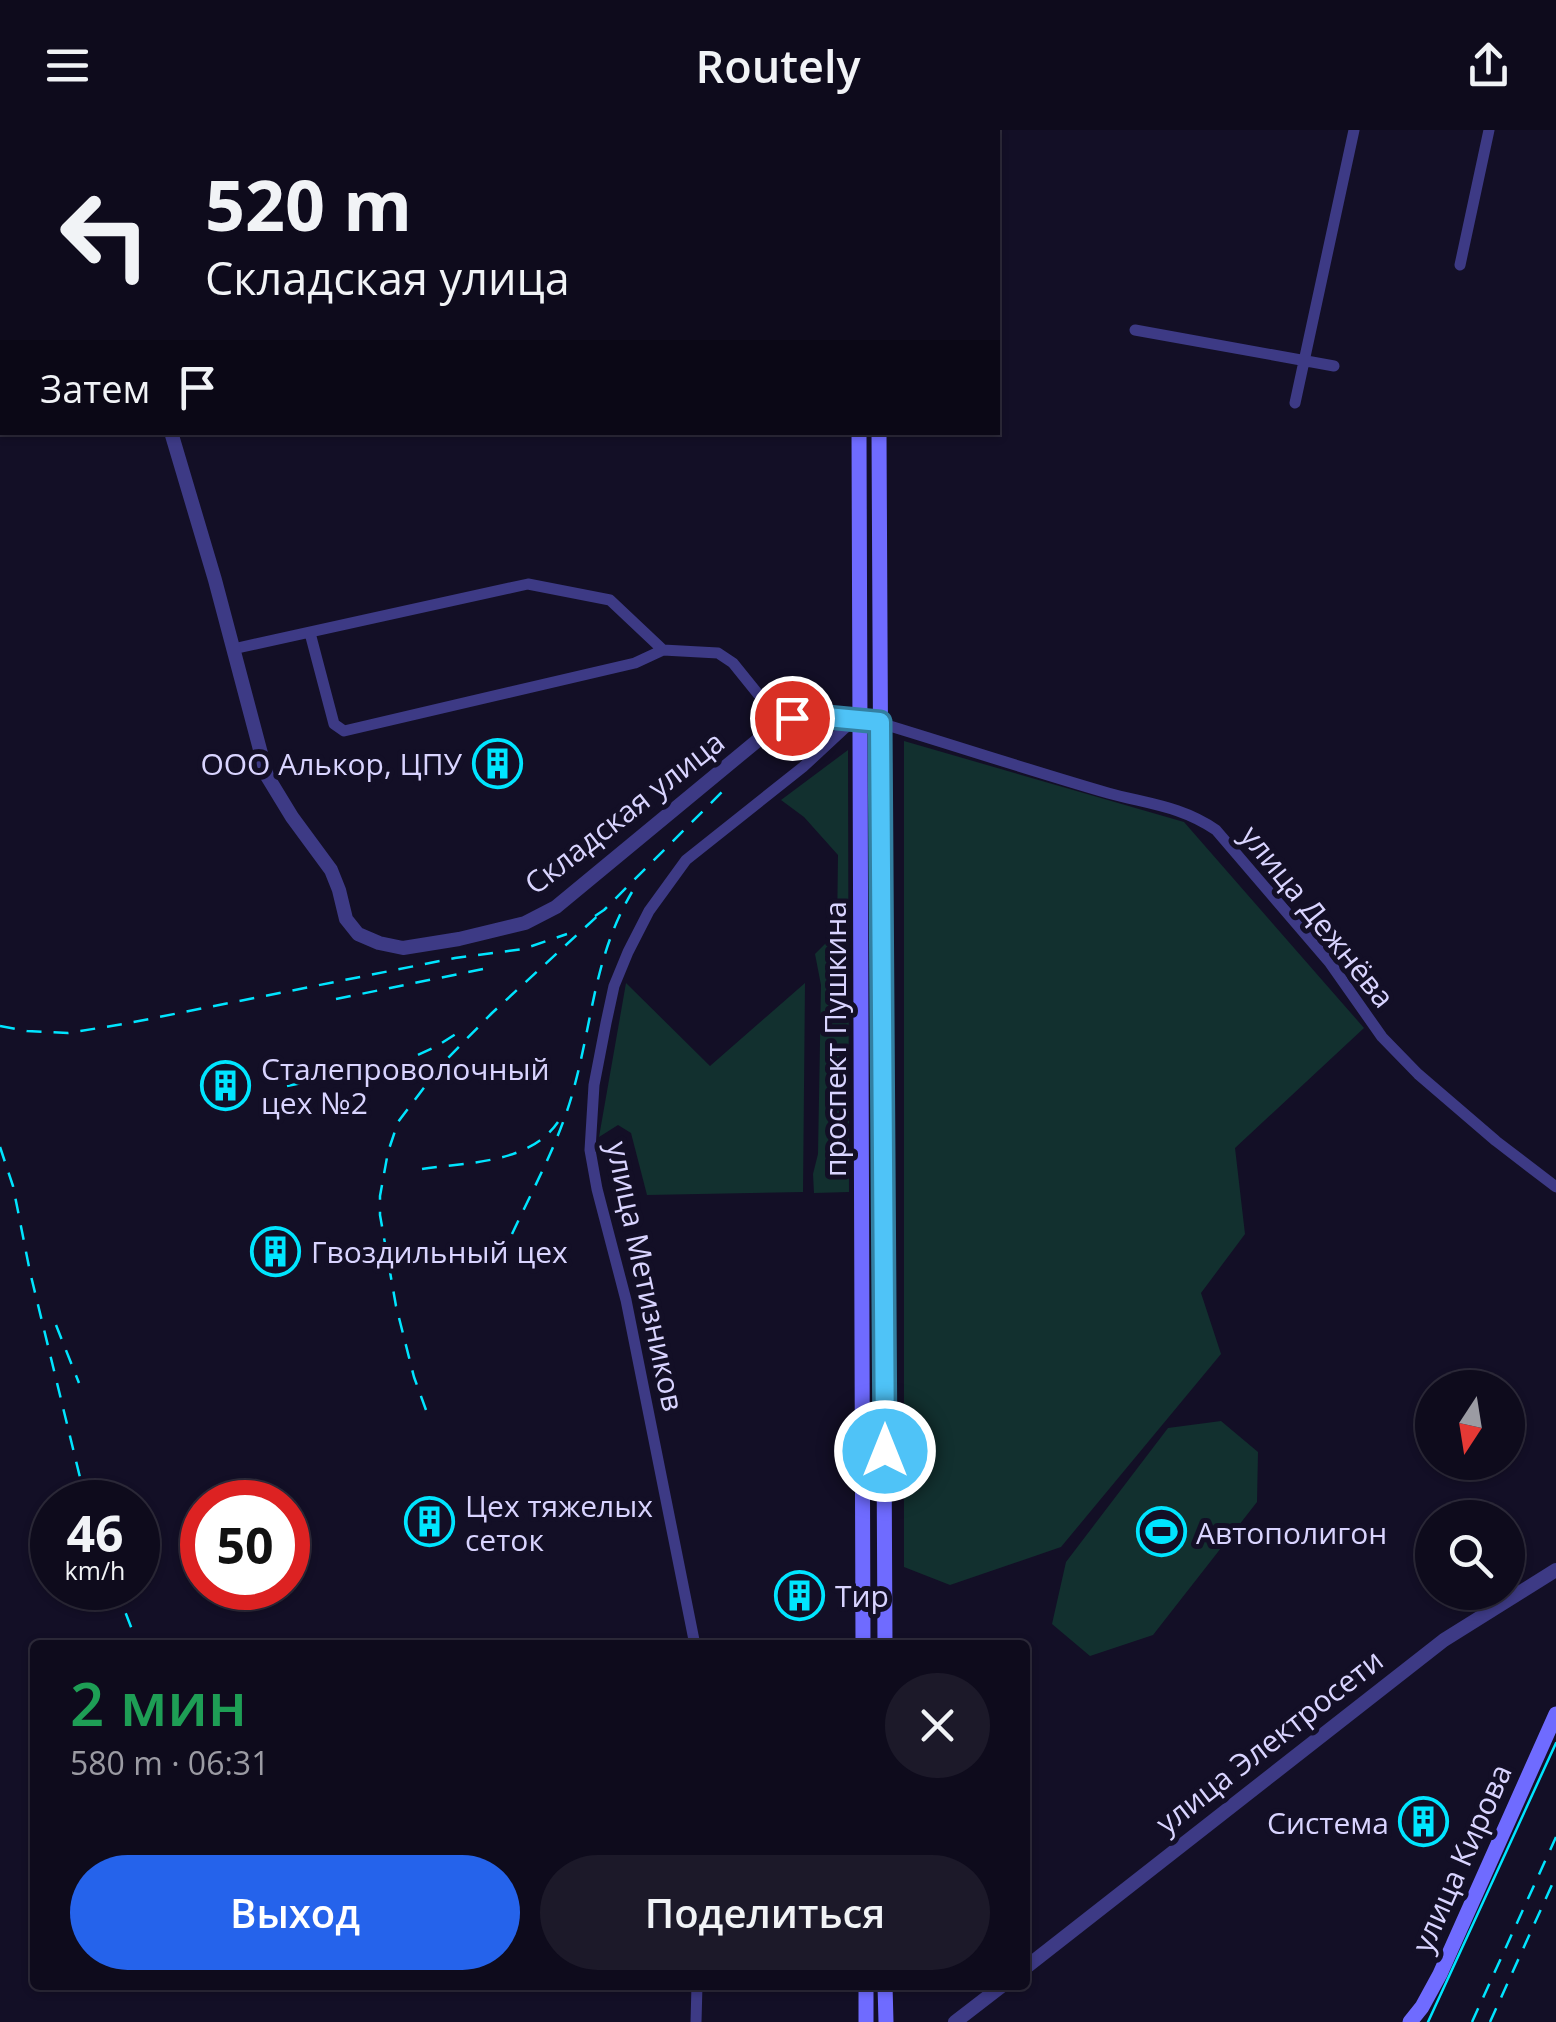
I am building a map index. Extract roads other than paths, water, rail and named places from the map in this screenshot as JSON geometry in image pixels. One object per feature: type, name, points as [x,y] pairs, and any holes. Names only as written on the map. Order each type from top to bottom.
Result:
[{"type":"main road","name":"проспект Пушкина","points":[[859,435],[863,1640]]},
{"type":"main road","name":"проспект Пушкина","points":[[879,435],[884,1640]]},
{"type":"main road","points":[[863,1566],[885,1566]]},
{"type":"main road","name":"улица Кирова","points":[[1410,2022],[1440,1974],[1556,1714]]},
{"type":"main road","points":[[866,1990],[866,2022]]},
{"type":"main road","points":[[885,1990],[886,2022]]},
{"type":"street","points":[[1295,404],[1354,130]]},
{"type":"street","points":[[1460,265],[1489,130]]},
{"type":"street","points":[[1135,330],[1334,366]]},
{"type":"street","name":"Складская улица","points":[[172,435],[268,776],[331,870],[346,918],[358,934],[379,944],[403,948],[459,940],[525,923],[556,906],[775,726],[792,718]]},
{"type":"street","points":[[233,649],[528,584],[610,600],[664,650]]},
{"type":"street","points":[[310,633],[334,724],[344,730],[634,664],[664,650],[718,653],[733,663],[758,694],[792,718],[860,720]]},
{"type":"street","name":"улица Дежнёва","points":[[860,720],[880,722],[1110,793],[1167,806],[1195,816],[1216,830],[1330,963],[1382,1037],[1431,1085],[1556,1187]]},
{"type":"street","name":"улица Метизников","points":[[693,1640],[626,1300],[595,1176],[590,1138],[594,1085],[614,986],[649,911],[668,882],[720,830],[860,720]]},
{"type":"street","name":"улица Электросети","points":[[1030,1964],[1412,1664],[1457,1631],[1556,1570]]},
{"type":"street","points":[[696,2022],[697,1990]]},
{"type":"street","points":[[955,2022],[997,1990]]},
{"type":"tram line","points":[[1428,2022],[1556,1743]]},
{"type":"railway","points":[[595,916],[725,789]]},
{"type":"railway","points":[[512,1234],[563,1122],[602,963],[632,892]]},
{"type":"railway","points":[[426,1410],[396,1306],[380,1215],[388,1152],[398,1122],[442,1064],[604,910]]},
{"type":"railway","points":[[0,1026],[68,1033],[124,1024],[455,958],[523,949],[567,934]]},
{"type":"railway","points":[[336,999],[493,967]]},
{"type":"railway","points":[[287,1086],[403,1062],[462,1030]]},
{"type":"railway","points":[[422,1169],[514,1153],[546,1136],[558,1122]]},
{"type":"railway","points":[[0,1147],[13,1186],[81,1480]]},
{"type":"railway","points":[[56,1325],[79,1383]]},
{"type":"railway","points":[[124,1610],[136,1640]]},
{"type":"railway","points":[[1472,2022],[1556,1837]]},
{"type":"railway","points":[[1490,2022],[1556,1876]]},
{"type":"place","name":"ООО Алькор, ЦПУ","points":[[497,763]]},
{"type":"place","name":"Сталепроволочный цех №2","points":[[226,1085]]},
{"type":"place","name":"Гвоздильный цех","points":[[276,1251]]},
{"type":"place","name":"Цех тяжелых сеток","points":[[430,1522]]},
{"type":"place","name":"Автополигон","points":[[1161,1532]]},
{"type":"place","name":"Тир","points":[[800,1595]]},
{"type":"place","name":"Система","points":[[1424,1822]]}]
